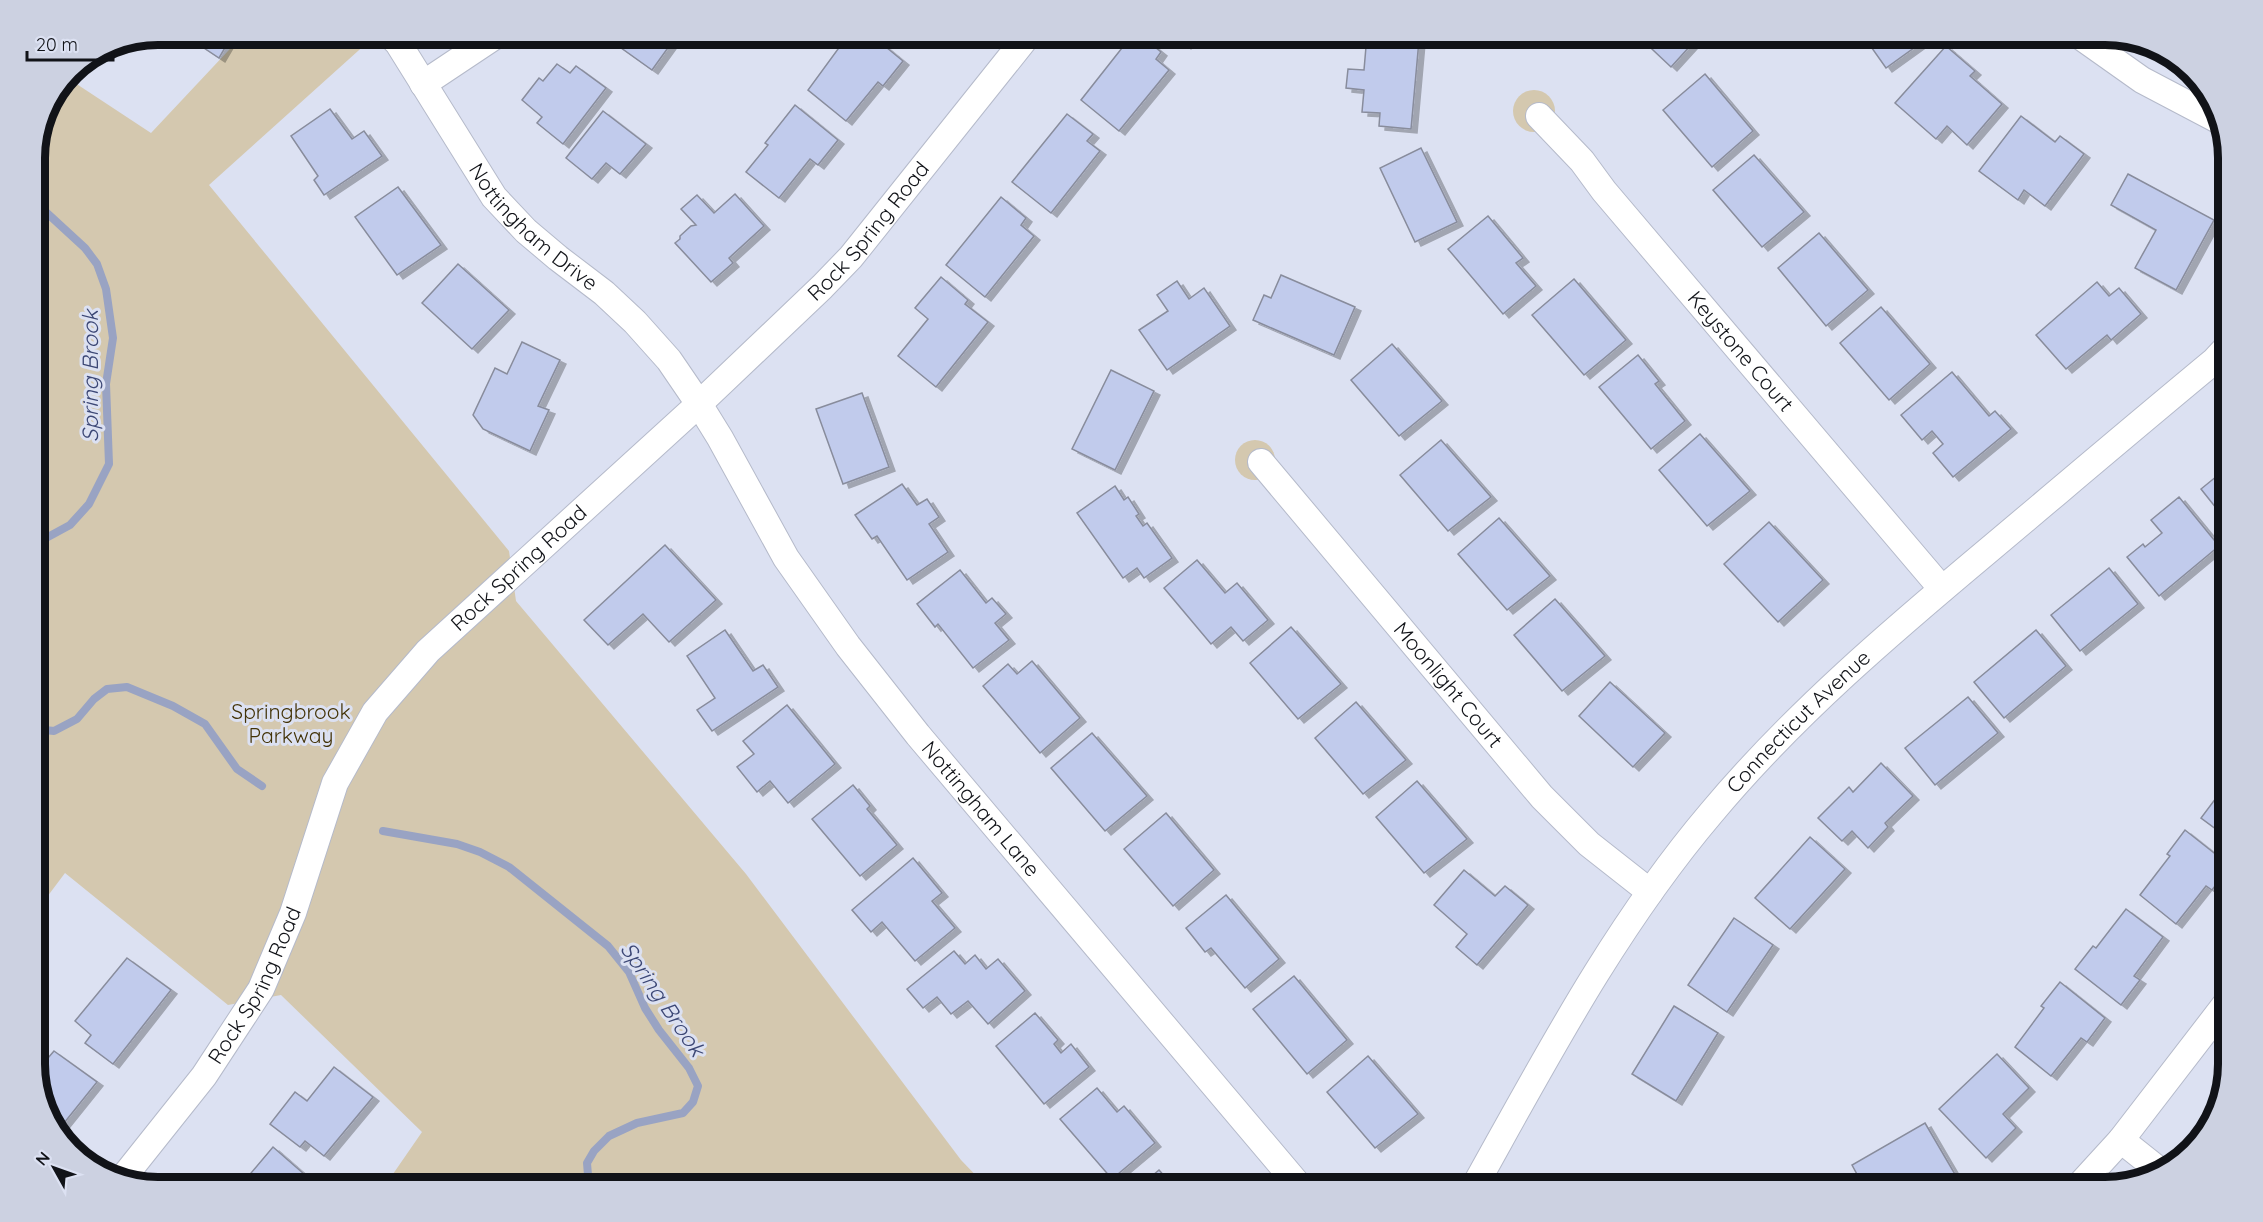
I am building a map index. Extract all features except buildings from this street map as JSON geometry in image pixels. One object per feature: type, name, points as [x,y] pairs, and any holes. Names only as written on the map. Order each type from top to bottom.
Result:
[{"type":"street","name":"Nottingham Drive","points":[[399,45],[494,197],[526,231],[604,293],[635,322],[669,360],[699,404]]},
{"type":"street","points":[[423,84],[482,45]]},
{"type":"street","name":"Rock Spring Road","points":[[127,1172],[204,1076],[261,989],[293,913],[335,783],[375,712],[428,651],[699,404],[822,287],[851,257],[1020,45]]},
{"type":"street","points":[[2093,45],[2142,80],[2209,115]]},
{"type":"street","name":"Keystone Court","points":[[1539,116],[1582,161],[1604,191],[1942,589]]},
{"type":"street","name":"Connecticut Avenue","points":[[1480,1177],[1600,966],[1650,892],[1711,813],[1767,750],[1820,697],[1942,589],[2218,357]]},
{"type":"street","name":"Nottingham Lane","points":[[699,404],[786,558],[848,646],[918,735],[1291,1177]]},
{"type":"street","name":"Moonlight Court","points":[[1261,462],[1542,797],[1589,844],[1650,892]]},
{"type":"street","points":[[2088,1177],[2121,1140],[2218,1015]]},
{"type":"street","points":[[2121,1140],[2153,1166]]},
{"type":"green space","name":"Springbrook Parkway","points":[[234,45],[365,45],[209,185],[509,551],[516,601],[746,874],[961,1160],[977,1177],[391,1177],[422,1132],[281,995],[228,1005],[65,873],[45,900],[45,151],[47,136],[60,102],[74,82],[151,133]]},
{"type":"green space","points":[[1534,90],[1549,96],[1555,111],[1549,126],[1534,132],[1519,126],[1513,111],[1519,96]]},
{"type":"green space","points":[[1255,440],[1269,446],[1275,460],[1269,474],[1255,480],[1241,474],[1235,460],[1241,446]]},
{"type":"waterway","name":"Spring Brook","points":[[45,211],[85,248],[97,264],[106,289],[113,338],[106,384],[109,464],[89,504],[70,525],[45,539]]},
{"type":"waterway","name":"Spring Brook","points":[[45,730],[54,731],[77,719],[94,699],[107,689],[127,687],[173,706],[205,724],[237,769],[262,786]]},
{"type":"waterway","name":"Spring Brook","points":[[383,831],[457,844],[480,852],[509,867],[608,946],[629,972],[645,1008],[659,1030],[689,1068],[698,1086],[693,1102],[683,1113],[637,1123],[609,1136],[594,1151],[587,1163],[588,1177]]}]
